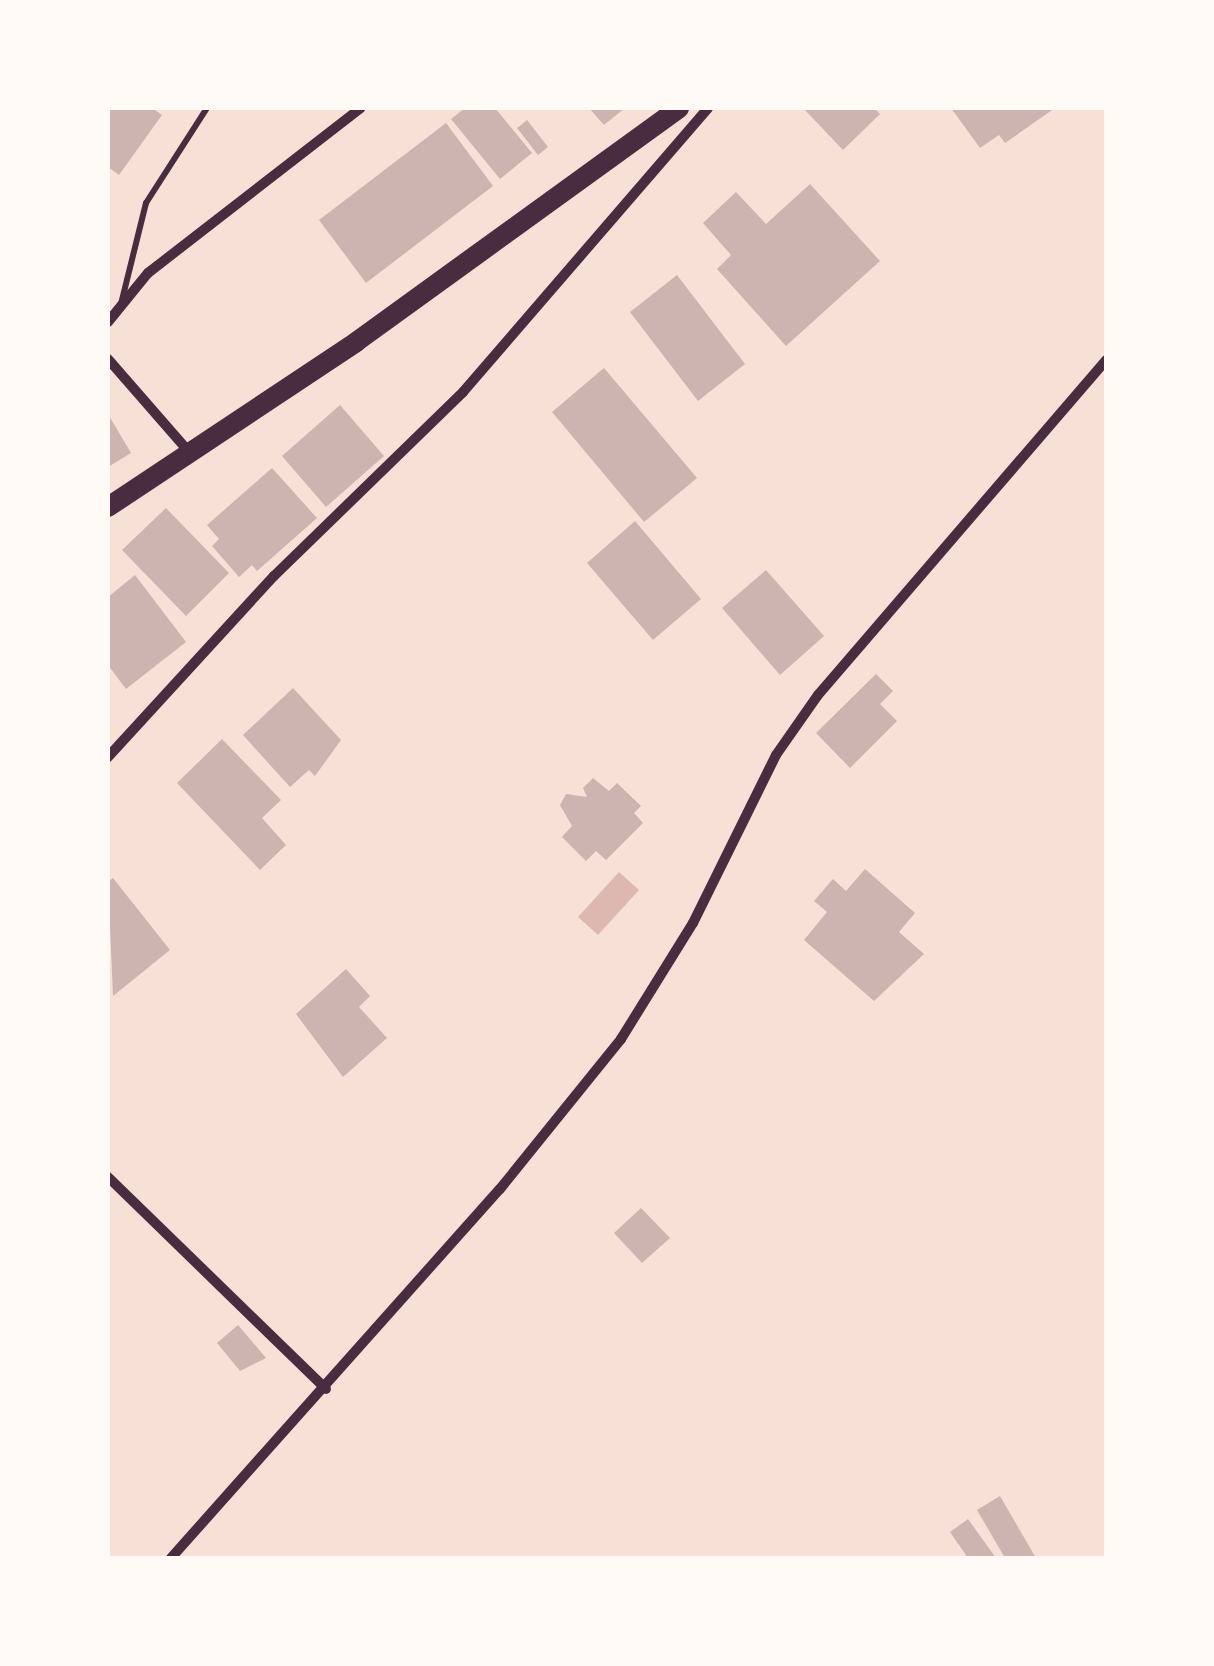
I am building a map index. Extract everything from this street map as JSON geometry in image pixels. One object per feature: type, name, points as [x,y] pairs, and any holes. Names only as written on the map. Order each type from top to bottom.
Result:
[{"type":"main road","points":[[108,508],[490,248],[679,108]]},
{"type":"street","points":[[108,322],[148,273],[361,108]]},
{"type":"street","points":[[108,757],[274,576],[462,392],[708,108]]},
{"type":"street","points":[[108,359],[191,454]]},
{"type":"street","points":[[171,1558],[326,1389],[620,1039],[693,923],[776,755],[818,695],[1106,360]]},
{"type":"street","points":[[108,1177],[326,1389]]},
{"type":"lane","points":[[122,304],[146,202],[207,108]]},
{"type":"shaded area","points":[[619,872],[639,890],[598,935],[578,917]]},
{"type":"building","points":[[108,108],[152,108],[162,115],[119,175],[108,167]]},
{"type":"building","points":[[465,108],[495,108],[532,153],[500,179],[451,119]]},
{"type":"building","points":[[589,108],[625,108],[604,125]]},
{"type":"building","points":[[803,108],[874,108],[880,114],[843,150]]},
{"type":"building","points":[[951,108],[1055,108],[1005,143],[999,135],[980,148]]},
{"type":"building","points":[[527,120],[548,147],[538,155],[517,128]]},
{"type":"building","points":[[446,123],[493,186],[366,283],[319,220]]},
{"type":"building","points":[[810,184],[880,261],[786,346],[717,269],[731,255],[703,223],[736,192],[766,224]]},
{"type":"building","points":[[677,275],[745,364],[698,401],[630,312]]},
{"type":"building","points":[[604,368],[697,478],[644,522],[552,412]]},
{"type":"building","points":[[340,405],[384,456],[326,507],[282,456]]},
{"type":"building","points":[[108,414],[131,453],[108,467]]},
{"type":"building","points":[[272,468],[317,518],[257,571],[252,565],[239,577],[212,546],[219,539],[207,525]]},
{"type":"building","points":[[166,508],[229,573],[186,616],[122,550]]},
{"type":"building","points":[[635,521],[701,599],[653,640],[587,563]]},
{"type":"building","points":[[766,570],[824,636],[780,675],[722,608]]},
{"type":"building","points":[[135,575],[186,642],[126,689],[108,665],[108,597]]},
{"type":"building","points":[[876,674],[893,691],[880,704],[897,721],[850,768],[816,733]]},
{"type":"building","points":[[293,688],[341,740],[315,776],[309,770],[290,787],[243,735]]},
{"type":"building","points":[[222,739],[281,800],[262,818],[286,845],[260,870],[177,783]]},
{"type":"building","points":[[593,778],[609,791],[617,783],[641,806],[634,813],[643,823],[606,860],[596,851],[586,861],[562,837],[572,826],[560,805],[566,794],[587,797],[583,788]]},
{"type":"building","points":[[865,869],[915,913],[899,932],[924,954],[874,1001],[804,940],[827,912],[814,901],[833,879],[846,891]]},
{"type":"building","points":[[113,878],[170,950],[113,996],[108,882]]},
{"type":"building","points":[[346,969],[370,996],[359,1007],[387,1038],[343,1077],[296,1014]]},
{"type":"building","points":[[641,1208],[670,1238],[642,1263],[614,1233]]},
{"type":"building","points":[[238,1325],[266,1358],[240,1371],[217,1343]]},
{"type":"building","points":[[1000,1496],[1036,1558],[1005,1558],[977,1510]]},
{"type":"building","points":[[968,1519],[996,1558],[968,1558],[950,1532]]}]
